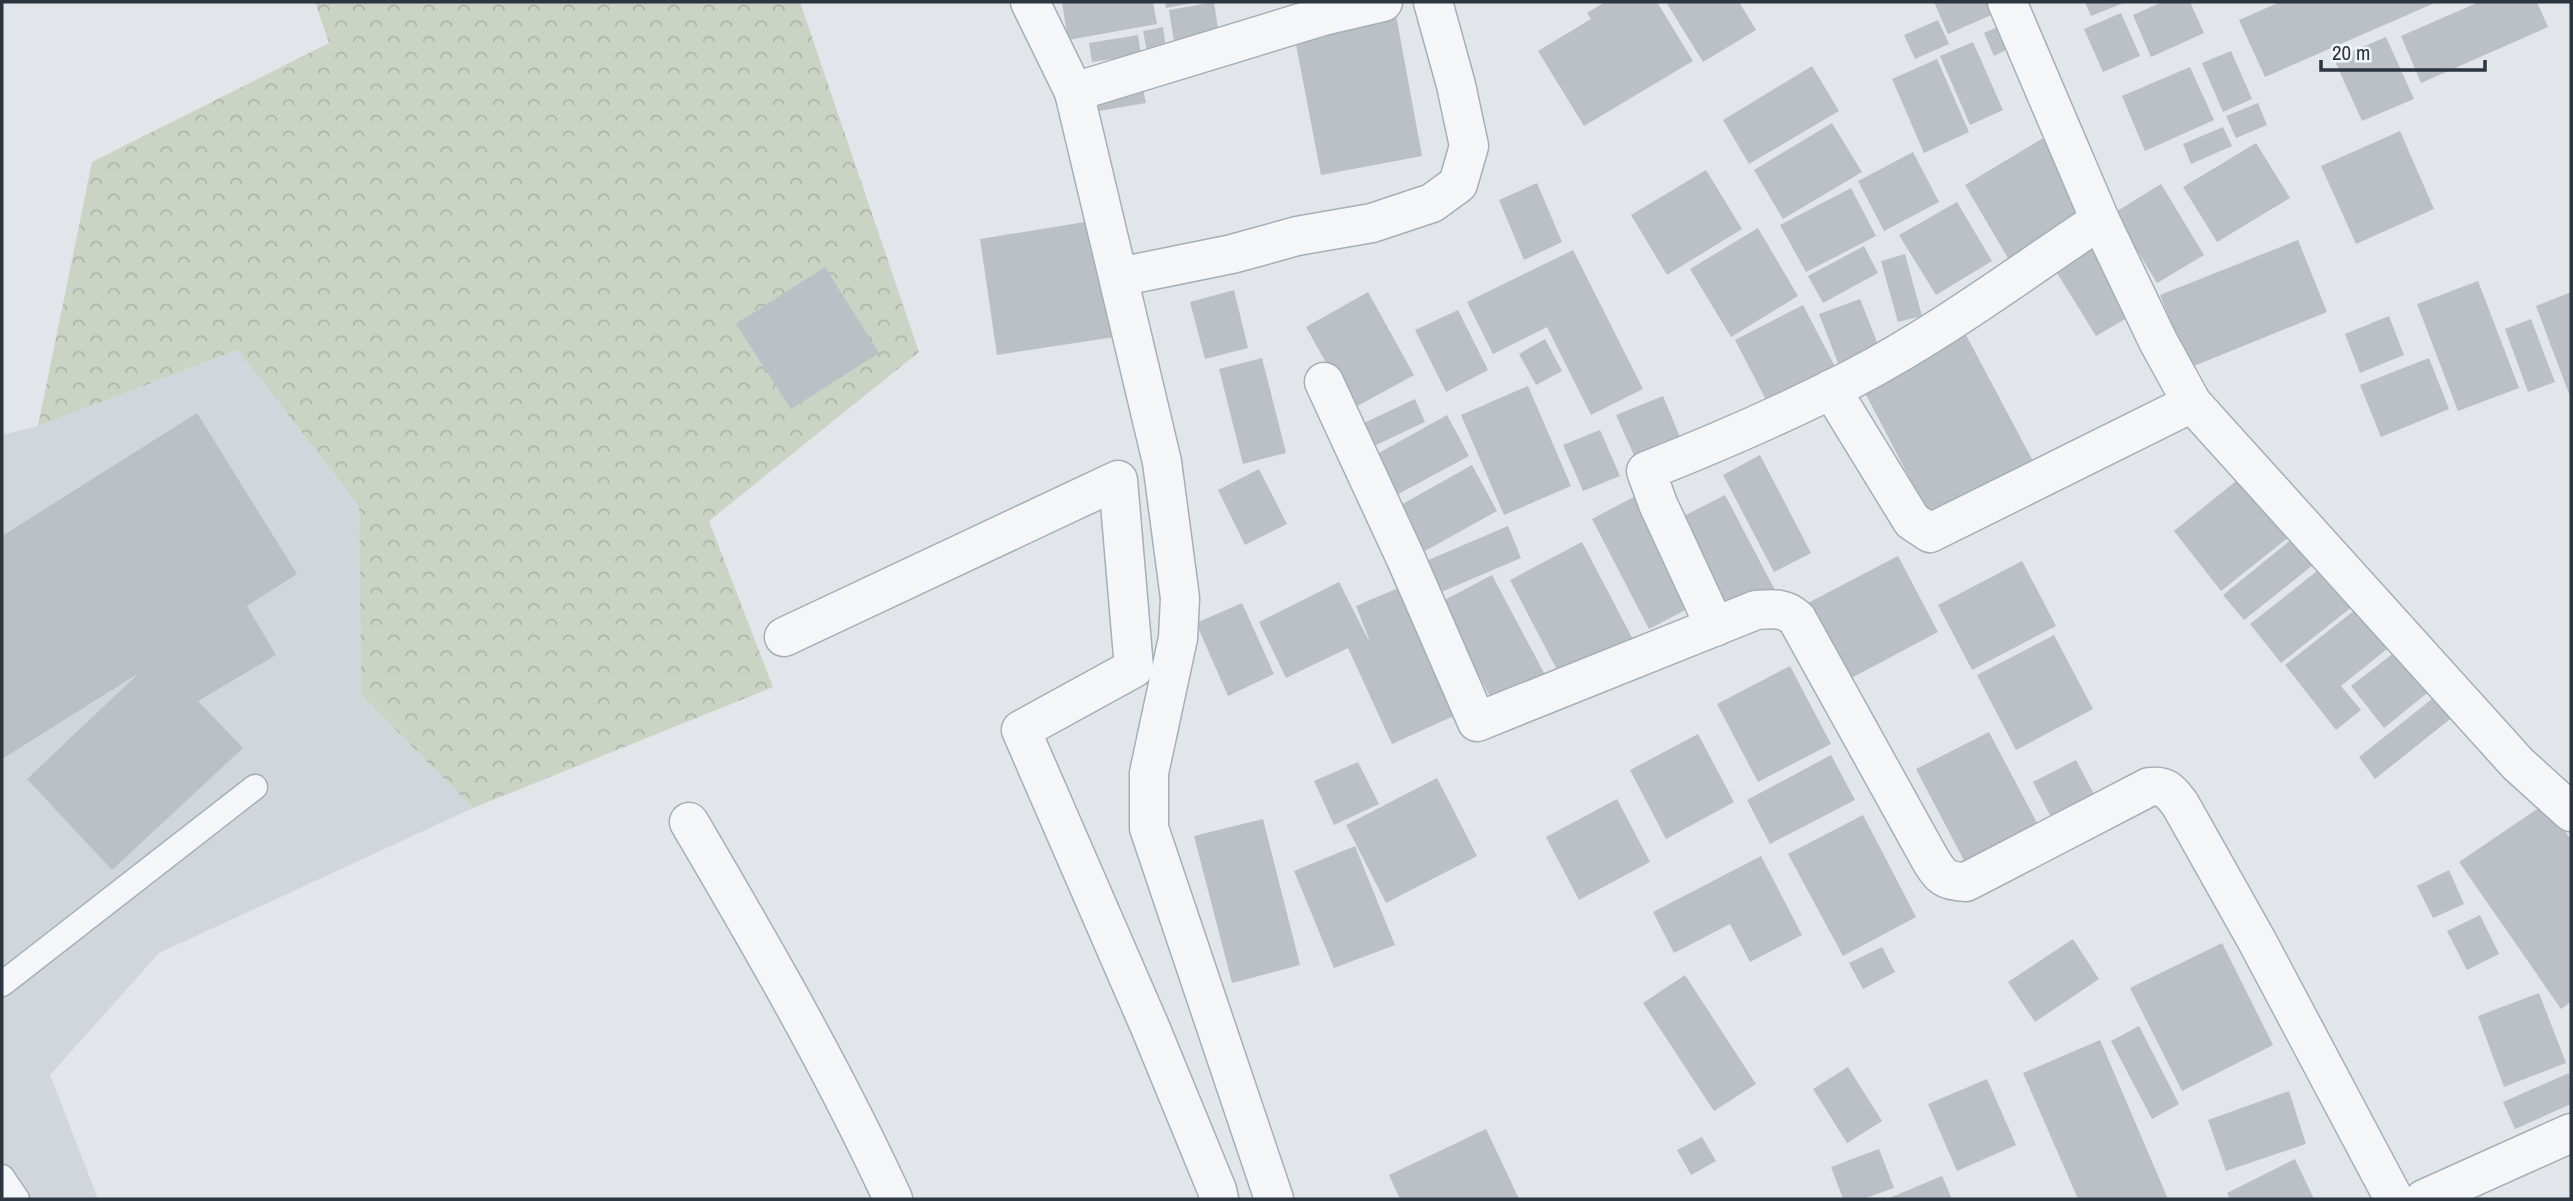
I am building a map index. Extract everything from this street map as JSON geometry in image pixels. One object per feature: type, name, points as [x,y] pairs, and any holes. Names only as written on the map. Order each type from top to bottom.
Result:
[{"type":"street","points":[[1030,2],[1074,92],[1162,461],[1180,598],[1178,638],[1149,773],[1149,828],[1274,1199]]},
{"type":"street","points":[[1074,92],[1323,16],[1383,2]]},
{"type":"street","points":[[1119,277],[1232,254],[1297,236],[1373,223],[1432,203],[1458,184],[1469,146],[1456,85],[1433,2]]},
{"type":"street","points":[[2007,2],[2100,220],[2158,341],[2192,403],[2518,764],[2571,812]]},
{"type":"street","points":[[1715,627],[1658,504],[1646,471],[1734,436],[1831,389],[1926,336],[2100,220]]},
{"type":"street","points":[[1324,382],[1406,559],[1476,722],[1756,610],[1778,609],[1790,612],[1797,619],[1930,859],[1941,876],[1952,882],[1966,882],[2149,787],[2161,785],[2168,788],[2180,804],[2257,941],[2394,1199]]},
{"type":"street","points":[[1831,389],[1912,521],[1930,533],[2192,403]]},
{"type":"street","points":[[785,637],[1118,481],[1134,668],[1021,730],[1150,1027],[1219,1199]]},
{"type":"street","points":[[689,822],[778,975],[861,1130],[892,1199]]},
{"type":"street","points":[[2424,1199],[2571,1133]]},
{"type":"lane","points":[[2,984],[255,787]]},
{"type":"lane","points":[[2,1177],[17,1199]]},
{"type":"shaded area","points":[[238,350],[359,506],[361,695],[473,808],[159,953],[50,1075],[98,1199],[2,1199],[2,435],[38,426]]},
{"type":"green space","points":[[315,2],[800,2],[919,352],[709,521],[773,687],[473,808],[361,695],[359,506],[238,350],[38,426],[92,162],[329,43]]},
{"type":"building","points":[[1062,2],[1153,2],[1157,24],[1068,40]]},
{"type":"building","points":[[1165,2],[1193,2],[1193,3],[1166,8]]},
{"type":"building","points":[[1214,2],[1219,35],[1174,42],[1169,10]]},
{"type":"building","points":[[1605,2],[1657,2],[1693,61],[1584,126],[1538,51],[1591,19],[1587,13]]},
{"type":"building","points":[[1666,2],[1739,2],[1756,30],[1703,62]]},
{"type":"building","points":[[1934,2],[2002,2],[2005,9],[1948,34]]},
{"type":"building","points":[[2085,2],[2126,2],[2091,16]]},
{"type":"building","points":[[2162,2],[2190,2],[2204,33],[2151,57],[2133,15]]},
{"type":"building","points":[[2280,2],[2437,2],[2265,77],[2239,20]]},
{"type":"building","points":[[2479,2],[2537,2],[2548,27],[2421,83],[2401,36]]},
{"type":"building","points":[[2121,13],[2140,56],[2103,72],[2084,29]]},
{"type":"building","points":[[1396,15],[1422,156],[1321,175],[1294,34]]},
{"type":"building","points":[[1938,20],[1949,44],[1915,59],[1904,35]]},
{"type":"building","points":[[2002,25],[2012,47],[1994,56],[1984,33]]},
{"type":"building","points":[[1163,27],[1166,48],[1147,51],[1143,31]]},
{"type":"building","points":[[1138,35],[1141,55],[1092,62],[1089,43]]},
{"type":"building","points":[[2386,37],[2414,99],[2362,121],[2334,59]]},
{"type":"building","points":[[1973,42],[2003,110],[1970,125],[1940,56]]},
{"type":"building","points":[[2231,51],[2252,99],[2223,112],[2202,63]]},
{"type":"building","points":[[1937,59],[1969,132],[1924,153],[1892,79]]},
{"type":"building","points":[[1812,66],[1839,111],[1749,164],[1723,120]]},
{"type":"building","points":[[2190,67],[2214,120],[2145,151],[2122,96]]},
{"type":"building","points":[[1141,79],[1146,103],[1099,111],[1096,87]]},
{"type":"building","points":[[2258,103],[2267,125],[2236,138],[2226,116]]},
{"type":"building","points":[[1832,123],[1862,172],[1783,219],[1754,170]]},
{"type":"building","points":[[2223,127],[2232,146],[2191,164],[2183,144]]},
{"type":"building","points":[[2400,131],[2434,209],[2356,244],[2321,166]]},
{"type":"building","points":[[2043,138],[2091,217],[2012,265],[1965,185]]},
{"type":"building","points":[[2256,143],[2290,198],[2217,242],[2183,187]]},
{"type":"building","points":[[1913,152],[1939,202],[1884,231],[1858,181]]},
{"type":"building","points":[[1706,170],[1742,229],[1667,275],[1631,215]]},
{"type":"building","points":[[1537,183],[1562,242],[1524,260],[1499,200]]},
{"type":"building","points":[[2161,184],[2204,255],[2157,283],[2114,213]]},
{"type":"building","points":[[1851,188],[1876,236],[1806,272],[1780,225]]},
{"type":"building","points":[[1957,202],[1992,261],[1936,295],[1899,235]]},
{"type":"building","points":[[1103,219],[1121,336],[997,355],[980,239]]},
{"type":"building","points":[[1758,228],[1798,296],[1731,337],[1690,269]]},
{"type":"building","points":[[2095,233],[2141,310],[2096,336],[2049,260]]},
{"type":"building","points":[[2298,240],[2327,312],[2189,368],[2160,295]]},
{"type":"building","points":[[1864,246],[1878,273],[1823,303],[1808,276]]},
{"type":"building","points":[[1573,250],[1643,389],[1591,415],[1547,327],[1493,354],[1467,302]]},
{"type":"building","points":[[1905,254],[1922,316],[1898,322],[1881,261]]},
{"type":"building","points":[[825,267],[879,353],[791,409],[736,324]]},
{"type":"building","points":[[2478,281],[2519,388],[2458,411],[2417,304]]},
{"type":"building","points":[[1234,290],[1248,348],[1205,359],[1190,302]]},
{"type":"building","points":[[1368,292],[1414,375],[1352,409],[1306,327]]},
{"type":"building","points":[[2571,292],[2571,399],[2536,306]]},
{"type":"building","points":[[1860,299],[1879,347],[1838,363],[1819,314]]},
{"type":"building","points":[[1803,305],[1841,378],[1773,413],[1735,340]]},
{"type":"building","points":[[1458,310],[1488,370],[1446,392],[1415,330]]},
{"type":"building","points":[[2389,316],[2404,355],[2360,373],[2345,334]]},
{"type":"building","points":[[2531,319],[2555,382],[2528,392],[2505,329]]},
{"type":"building","points":[[1965,333],[2034,463],[1930,517],[1862,387]]},
{"type":"building","points":[[1545,339],[1562,371],[1536,385],[1519,354]]},
{"type":"building","points":[[1262,358],[1286,453],[1243,464],[1219,369]]},
{"type":"building","points":[[2429,358],[2449,409],[2381,437],[2360,385]]},
{"type":"building","points":[[1528,386],[1571,486],[1504,515],[1461,415]]},
{"type":"building","points":[[1663,396],[1682,442],[1637,462],[1616,415]]},
{"type":"building","points":[[1415,399],[1425,422],[1359,453],[1349,430]]},
{"type":"building","points":[[197,413],[297,574],[247,606],[276,655],[198,701],[243,748],[112,870],[27,779],[139,673],[2,759],[2,536]]},
{"type":"building","points":[[1447,415],[1469,456],[1389,499],[1368,459]]},
{"type":"building","points":[[1600,430],[1620,476],[1583,491],[1563,445]]},
{"type":"building","points":[[1760,455],[1811,553],[1774,572],[1723,475]]},
{"type":"building","points":[[1472,465],[1497,511],[1425,551],[1399,506]]},
{"type":"building","points":[[1259,469],[1287,524],[1245,545],[1218,490]]},
{"type":"building","points":[[2241,477],[2289,537],[2221,591],[2174,531]]},
{"type":"building","points":[[1641,493],[1699,603],[1649,629],[1592,519]]},
{"type":"building","points":[[1725,495],[1776,592],[1720,622],[1670,523]]},
{"type":"building","points":[[1508,526],[1521,558],[1439,593],[1426,561]]},
{"type":"building","points":[[2292,539],[2313,565],[2244,620],[2223,595]]},
{"type":"building","points":[[1582,542],[1637,647],[1565,685],[1510,580]]},
{"type":"building","points":[[1898,556],[1938,632],[1842,683],[1802,606]]},
{"type":"building","points":[[2331,560],[2362,599],[2281,663],[2250,624]]},
{"type":"building","points":[[2022,561],[2056,626],[1972,670],[1938,605]]},
{"type":"building","points":[[1492,575],[1550,684],[1498,711],[1439,603]]},
{"type":"building","points":[[1339,582],[1369,639],[1356,606],[1412,582],[1469,709],[1392,744],[1348,648],[1286,678],[1259,622]]},
{"type":"building","points":[[2365,602],[2397,641],[2341,686],[2361,710],[2336,730],[2285,665]]},
{"type":"building","points":[[1242,603],[1274,674],[1228,696],[1196,623]]},
{"type":"building","points":[[2054,635],[2093,709],[2016,750],[1977,675]]},
{"type":"building","points":[[2404,645],[2437,685],[2384,728],[2351,686]]},
{"type":"building","points":[[1790,666],[1831,744],[1758,782],[1717,704]]},
{"type":"building","points":[[2437,695],[2454,716],[2375,779],[2359,757]]},
{"type":"building","points":[[1989,732],[2042,832],[1969,870],[1916,769]]},
{"type":"building","points":[[1698,734],[1734,802],[1666,839],[1630,770]]},
{"type":"building","points":[[1831,755],[1855,800],[1770,844],[1747,800]]},
{"type":"building","points":[[2076,760],[2098,802],[2055,825],[2033,782]]},
{"type":"building","points":[[1358,762],[1379,804],[1334,825],[1314,781]]},
{"type":"building","points":[[1437,778],[1477,856],[1386,903],[1346,825]]},
{"type":"building","points":[[1617,799],[1650,862],[1579,900],[1546,837]]},
{"type":"building","points":[[2546,803],[2571,840],[2571,1002],[2561,1009],[2459,862]]},
{"type":"building","points":[[1863,815],[1916,917],[1843,956],[1788,854]]},
{"type":"building","points":[[1263,819],[1300,965],[1232,983],[1194,836]]},
{"type":"building","points":[[1355,846],[1395,945],[1334,968],[1294,871]]},
{"type":"building","points":[[1761,856],[1802,935],[1750,962],[1730,924],[1674,953],[1653,912]]},
{"type":"building","points":[[2449,870],[2464,904],[2433,918],[2417,886]]},
{"type":"building","points":[[2480,915],[2499,954],[2467,970],[2447,931]]},
{"type":"building","points":[[2073,939],[2099,979],[2035,1022],[2008,982]]},
{"type":"building","points":[[2222,943],[2273,1045],[2182,1091],[2130,988]]},
{"type":"building","points":[[1882,947],[1895,972],[1863,989],[1849,963]]},
{"type":"building","points":[[1685,975],[1756,1084],[1714,1111],[1643,1003]]},
{"type":"building","points":[[2539,993],[2566,1063],[2504,1087],[2478,1016]]},
{"type":"building","points":[[2139,1026],[2179,1104],[2152,1119],[2111,1041]]},
{"type":"building","points":[[2100,1040],[2168,1199],[2078,1199],[2023,1073]]},
{"type":"building","points":[[1848,1067],[1882,1121],[1847,1143],[1813,1089]]},
{"type":"building","points":[[2569,1073],[2571,1104],[2515,1129],[2503,1102]]},
{"type":"building","points":[[1987,1079],[2016,1145],[1957,1171],[1928,1104]]},
{"type":"building","points":[[2289,1091],[2306,1144],[2226,1171],[2208,1120]]},
{"type":"building","points":[[1486,1129],[1519,1199],[1400,1199],[1389,1175]]},
{"type":"building","points":[[1702,1137],[1716,1161],[1691,1175],[1677,1150]]},
{"type":"building","points":[[1879,1149],[1894,1188],[1863,1199],[1843,1199],[1831,1167]]},
{"type":"building","points":[[2295,1159],[2314,1199],[2230,1199],[2227,1193]]},
{"type":"building","points":[[1942,1176],[1952,1199],[1887,1199]]}]
